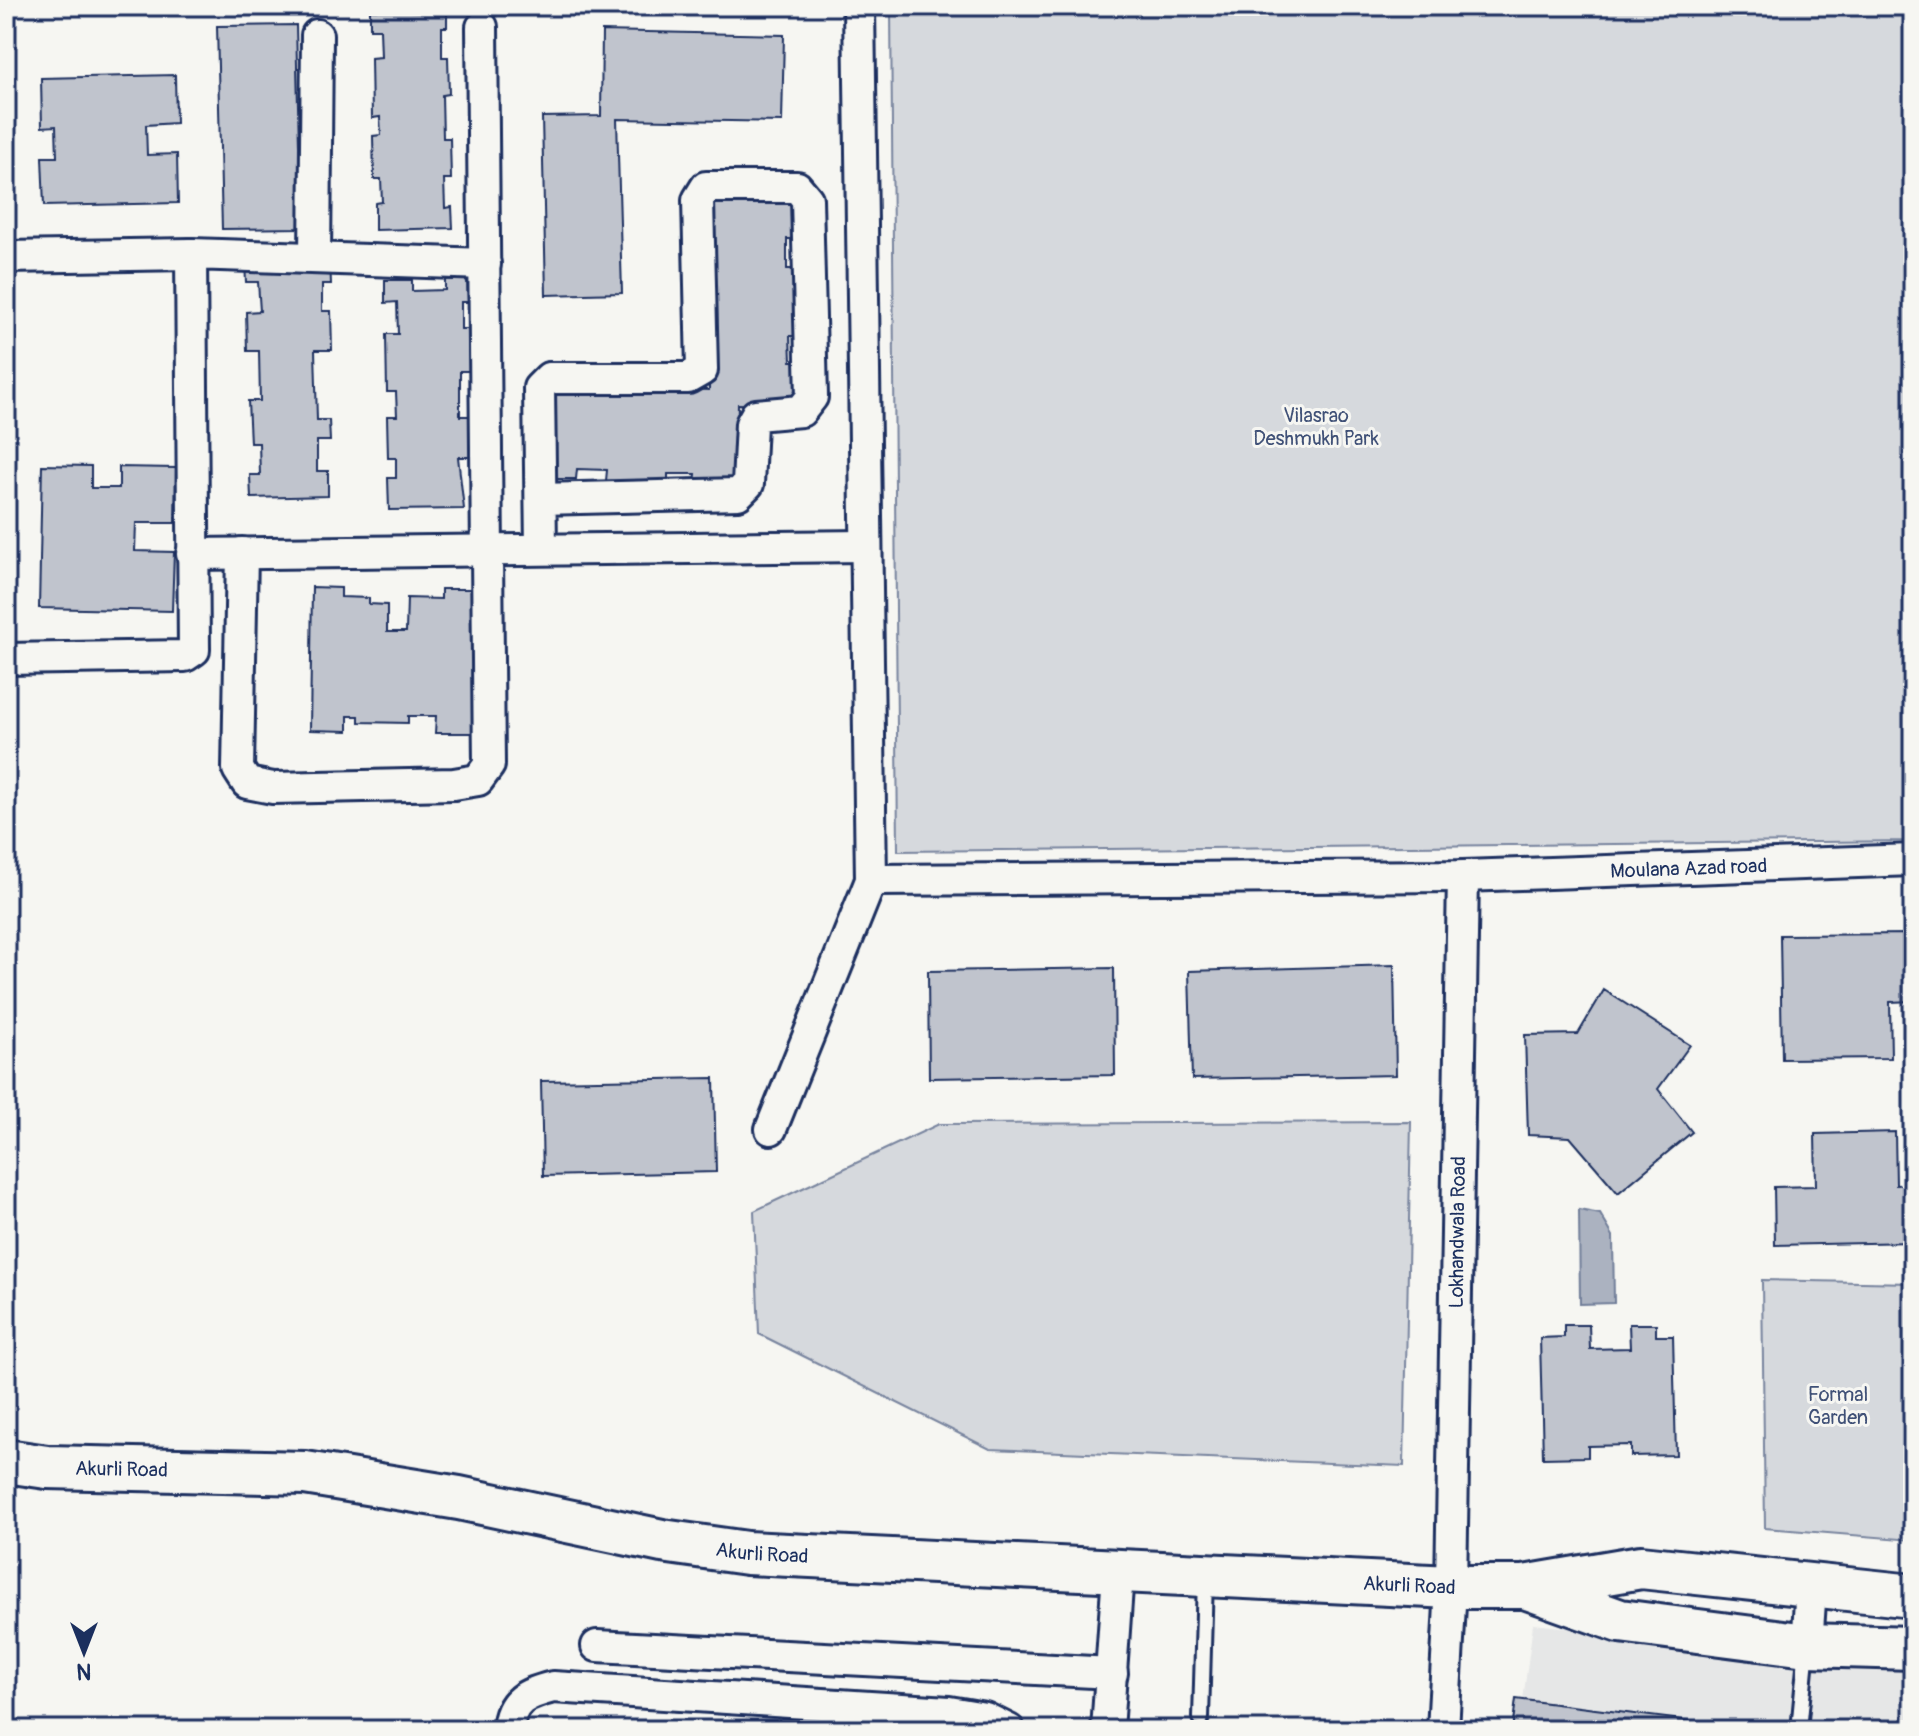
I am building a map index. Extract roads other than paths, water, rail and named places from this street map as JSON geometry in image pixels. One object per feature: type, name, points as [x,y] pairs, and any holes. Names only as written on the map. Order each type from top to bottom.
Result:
[{"type":"street","points":[[771,1129],[871,880],[859,6]]},
{"type":"street","points":[[242,553],[238,769],[247,783],[273,788],[454,784],[478,780],[489,765],[490,549],[482,27]]},
{"type":"street","points":[[315,258],[317,35]]},
{"type":"street","points":[[541,499],[738,494],[748,484],[751,424],[756,415],[801,411],[812,397],[807,199],[797,187],[706,187],[698,200],[702,370],[688,378],[549,378],[539,388],[541,548]]},
{"type":"street","points":[[6,257],[191,254],[485,264]]},
{"type":"street","points":[[6,659],[185,656],[194,650],[191,254]]},
{"type":"street","points":[[192,554],[866,546]]},
{"type":"street","name":"Moulana Azad road","points":[[871,880],[1463,876],[1913,860]]},
{"type":"street","name":"Lokhandwala Road","points":[[1443,1730],[1451,1587],[1463,876]]},
{"type":"street","name":"Akurli Road","points":[[6,1461],[47,1467],[305,1473],[459,1498],[662,1541],[747,1553],[1205,1578],[1451,1587],[1524,1587],[1641,1567],[1913,1596]]},
{"type":"street","points":[[1107,1730],[1118,1573]]},
{"type":"street","name":"Akurli Road","points":[[1524,1587],[1620,1621],[1807,1645],[1913,1648]]},
{"type":"street","points":[[1807,1645],[1811,1587]]},
{"type":"street","points":[[597,1646],[1112,1673]]},
{"type":"street","points":[[508,1730],[509,1712],[524,1694],[553,1687],[922,1720],[985,1718],[1009,1730]]},
{"type":"lane","points":[[1201,1718],[1205,1578]]},
{"type":"lane","points":[[1799,1730],[1807,1645]]},
{"type":"park label","name":"Vilasrao Deshmukh Park","points":[[1316,426]]},
{"type":"park label","name":"Formal Garden","points":[[1838,1406]]}]
